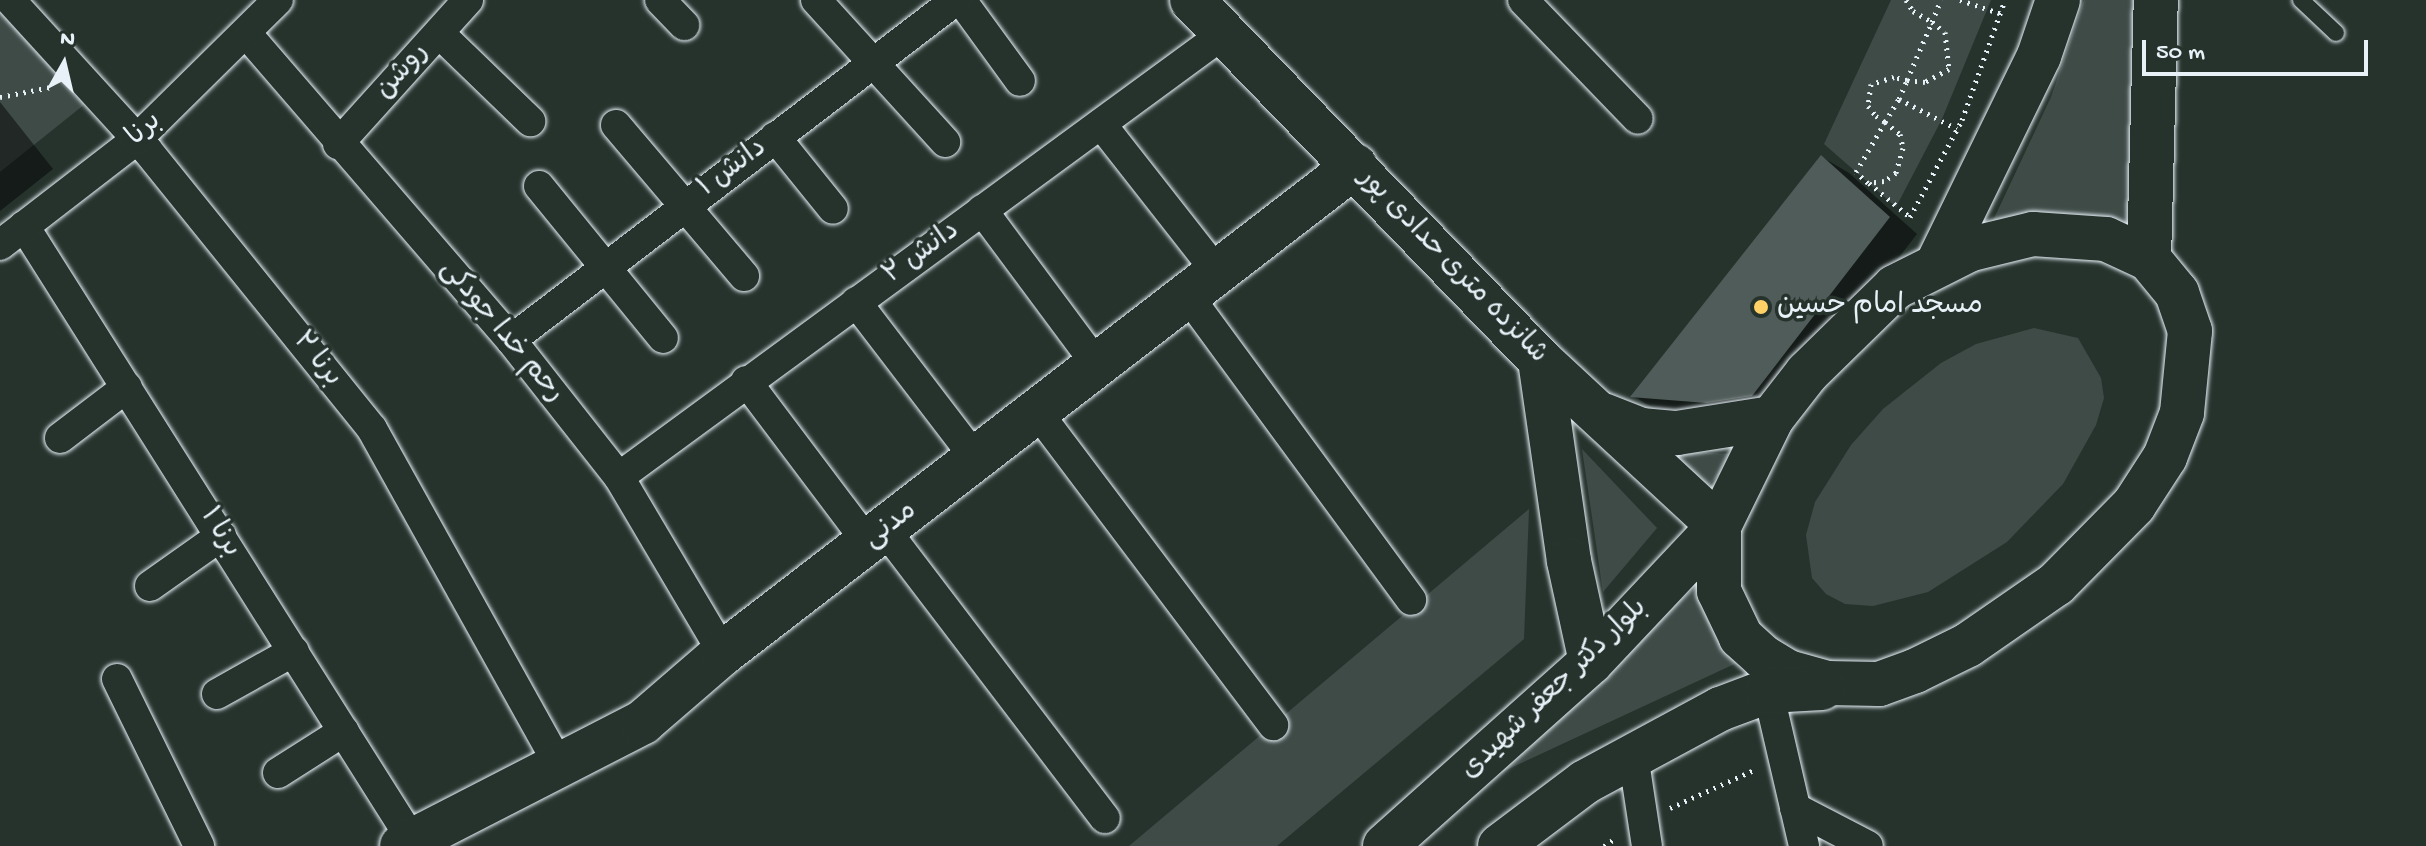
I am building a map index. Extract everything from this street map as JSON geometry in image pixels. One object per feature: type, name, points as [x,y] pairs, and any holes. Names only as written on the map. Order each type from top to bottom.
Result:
[{"type":"main road","name":"شانزده متری حدادی پور","points":[[1192,0],[1540,360],[1719,526]]},
{"type":"main road","points":[[1943,253],[2039,56],[2058,0]]},
{"type":"main road","points":[[2149,259],[2164,9]]},
{"type":"main road","name":"مدنی","points":[[407,843],[643,722],[723,653],[1355,166]]},
{"type":"main road","points":[[1500,846],[1585,782],[1633,755],[1768,691],[1879,684],[1968,645],[2011,617],[2097,548],[2134,505],[2165,457],[2188,378],[2190,331],[2177,293],[2149,259],[2106,239],[2033,234],[1943,253],[1895,287],[1857,320],[1772,418],[1719,526],[1719,591],[1741,637],[1788,672],[1827,683],[1879,684]]},
{"type":"main road","points":[[1540,360],[1569,561],[1591,662]]},
{"type":"main road","points":[[1592,410],[1641,430],[1677,433],[1772,418]]},
{"type":"main road","name":"بلوار دکتر جعفر شهیدی","points":[[1385,846],[1591,662],[1719,526]]},
{"type":"street","name":"برنا ۲","points":[[10,0],[137,139],[372,429],[559,765]]},
{"type":"street","name":"روشن","points":[[338,144],[468,0]]},
{"type":"street","points":[[660,0],[684,25]]},
{"type":"street","points":[[816,0],[945,142]]},
{"type":"street","points":[[959,0],[1020,81]]},
{"type":"street","name":"دانش ۱","points":[[511,340],[603,266],[959,0]]},
{"type":"street","points":[[1523,0],[1638,119]]},
{"type":"street","name":"برنا","points":[[0,245],[137,139],[275,1]]},
{"type":"street","name":"دانش ۲","points":[[619,477],[1226,32]]},
{"type":"street","name":"رحم خدا جودکی","points":[[246,33],[338,144],[511,340],[619,477],[723,653]]},
{"type":"street","points":[[439,33],[530,121]]},
{"type":"street","points":[[1101,124],[1411,600]]},
{"type":"street","points":[[616,125],[682,207],[744,276]]},
{"type":"street","points":[[775,137],[833,209]]},
{"type":"street","points":[[539,186],[663,338]]},
{"type":"street","points":[[982,210],[1098,366]]},
{"type":"street","name":"برنا ۱","points":[[24,226],[344,731],[407,843]]},
{"type":"street","points":[[856,302],[977,460]]},
{"type":"street","points":[[746,381],[1105,818]]},
{"type":"street","points":[[60,438],[127,387]]},
{"type":"street","points":[[1038,413],[1273,725]]},
{"type":"street","points":[[150,586],[221,536]]},
{"type":"street","points":[[217,694],[294,651]]},
{"type":"street","points":[[117,679],[199,846]]},
{"type":"street","points":[[1768,691],[1804,846]]},
{"type":"street","points":[[278,773],[344,731]]},
{"type":"street","points":[[1633,755],[1645,833]]},
{"type":"street","points":[[1795,808],[1868,846]]},
{"type":"lane","points":[[2301,0],[2336,33]]},
{"type":"path","points":[[1868,183],[1884,181],[1902,164],[1900,134],[1868,106],[1871,84],[1880,78],[1925,82],[1949,69],[1950,44],[1945,32],[1913,11],[1906,0]]},
{"type":"path","points":[[1941,0],[1899,99],[1856,172],[1910,217],[1943,253]]},
{"type":"path","points":[[1960,0],[2002,14]]},
{"type":"path","points":[[1910,217],[1957,129],[2005,0]]},
{"type":"path","points":[[0,97],[84,81]]},
{"type":"path","points":[[1899,99],[1957,129]]},
{"type":"path","points":[[1604,846],[1645,833],[1782,757]]},
{"type":"shaded area","points":[[1891,0],[1991,0],[1942,119],[1896,207],[1824,144]]},
{"type":"shaded area","points":[[2084,0],[2137,0],[2125,259],[1982,244],[2051,97]]},
{"type":"shaded area","points":[[0,6],[90,100],[0,172]]},
{"type":"shaded area","points":[[2034,328],[2078,338],[2101,378],[2104,398],[2096,425],[2063,484],[2007,542],[1928,592],[1873,606],[1845,604],[1826,594],[1812,578],[1806,535],[1815,502],[1851,445],[1883,409],[1941,363],[1976,344]]},
{"type":"shaded area","points":[[1582,449],[1657,528],[1603,592]]},
{"type":"shaded area","points":[[1654,451],[1739,454],[1700,494]]},
{"type":"shaded area","points":[[1529,509],[1524,639],[1277,846],[1129,846]]},
{"type":"shaded area","points":[[1713,572],[1769,648],[1459,792]]},
{"type":"building","name":"مسجد امام حسین","points":[[1821,155],[1890,217],[1752,396],[1707,403],[1630,397]]},
{"type":"place","name":"مسجد امام حسین","points":[[1761,307]]}]
